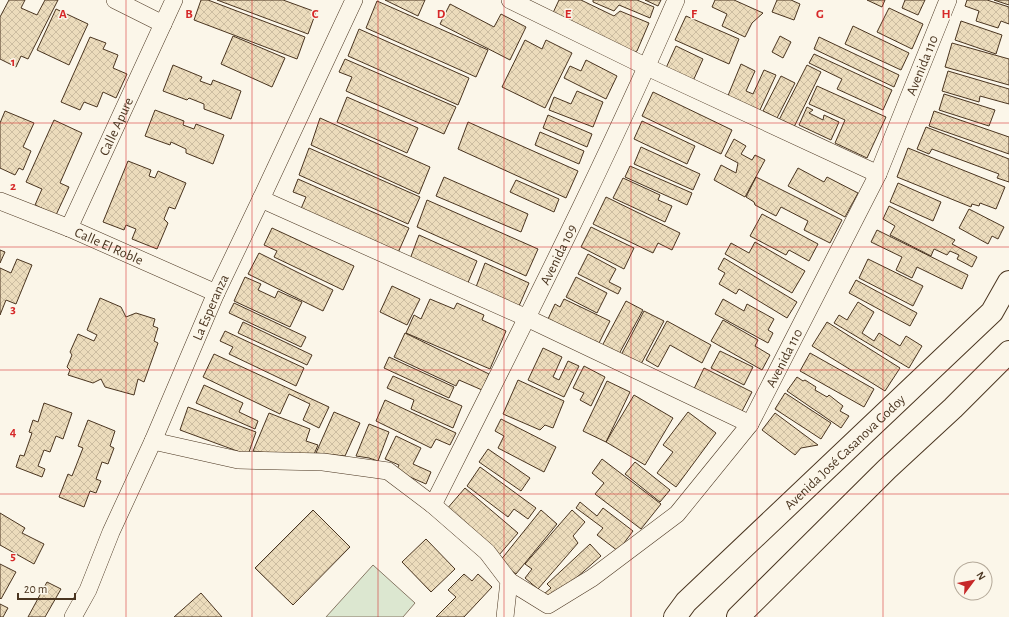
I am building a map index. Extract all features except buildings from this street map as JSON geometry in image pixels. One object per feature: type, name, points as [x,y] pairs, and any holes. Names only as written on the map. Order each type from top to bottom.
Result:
[{"type":"street","points":[[115,0],[163,24]]},
{"type":"street","name":"Calle Apure","points":[[69,228],[174,0]]},
{"type":"street","name":"La Esperanza","points":[[73,617],[88,590],[111,532],[153,441],[216,293],[262,199],[354,0]]},
{"type":"street","points":[[510,0],[647,67],[878,174]]},
{"type":"street","name":"Avenida 109","points":[[433,505],[527,318],[647,67],[676,0]]},
{"type":"street","name":"Avenida 110","points":[[509,581],[548,605],[592,578],[676,514],[750,424],[878,174],[948,0]]},
{"type":"street","points":[[262,199],[527,318],[750,424]]},
{"type":"street","name":"Calle El Roble","points":[[0,201],[69,228],[216,293]]},
{"type":"street","name":"Avenida José Casanova Godoy","points":[[675,617],[691,597],[992,312],[1009,282]]},
{"type":"street","points":[[738,617],[887,469],[954,408],[1009,352]]},
{"type":"street","points":[[153,441],[238,460],[323,462],[388,471],[433,505],[487,552],[509,581],[506,617]]},
{"type":"green space","points":[[373,565],[415,603],[403,617],[326,617]]}]
